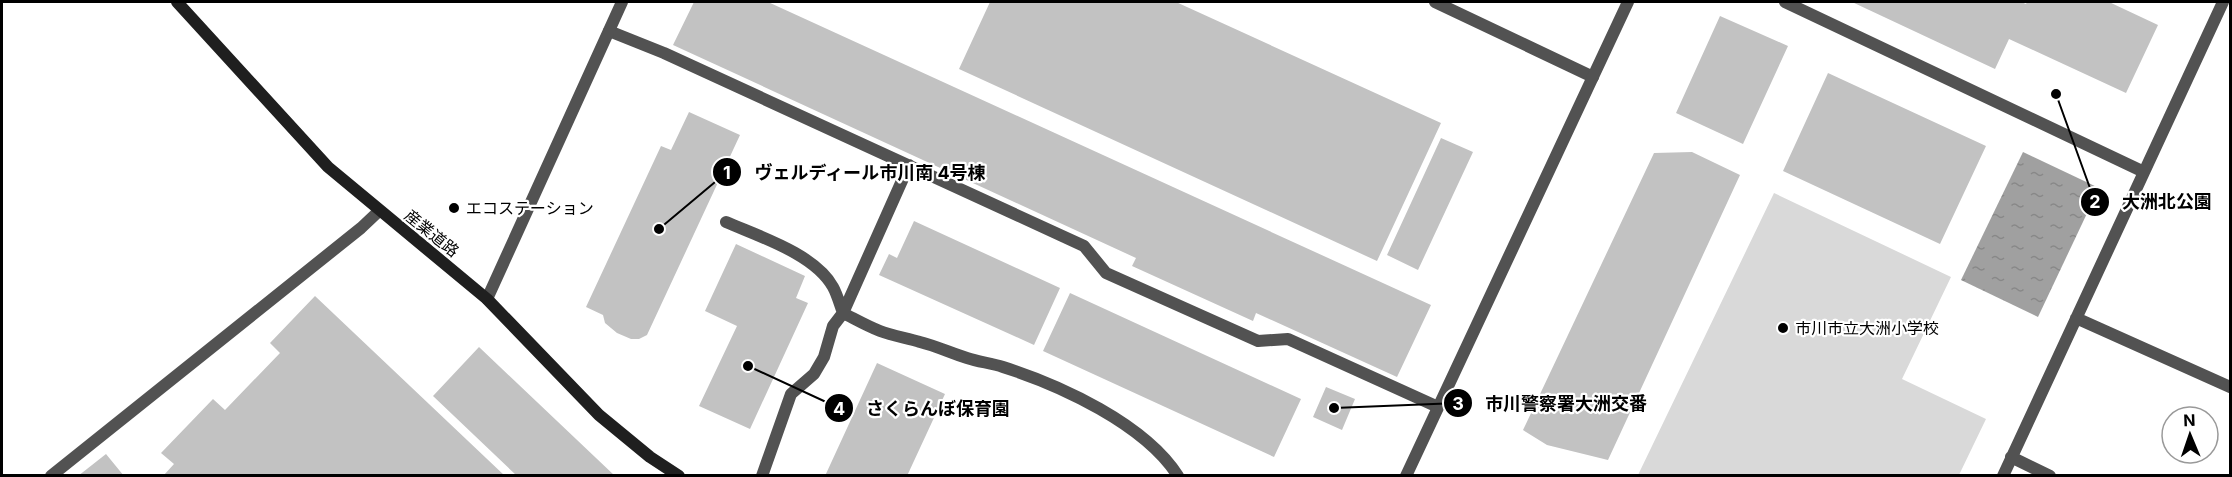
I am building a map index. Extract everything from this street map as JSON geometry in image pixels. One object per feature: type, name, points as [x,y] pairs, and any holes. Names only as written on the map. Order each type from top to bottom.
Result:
[{"type":"main road","name":"産業道路","points":[[177,2],[328,167],[487,299],[599,415],[650,457],[679,476]]},
{"type":"street","points":[[487,299],[622,2]]},
{"type":"street","points":[[1435,2],[1593,77]]},
{"type":"street","points":[[1406,476],[1628,2]]},
{"type":"street","points":[[1785,2],[2144,172]]},
{"type":"street","points":[[2003,476],[2223,2]]},
{"type":"street","points":[[609,31],[664,53],[1084,246],[1106,273],[1117,278],[1258,341],[1287,339],[1438,407]]},
{"type":"street","points":[[762,476],[791,394],[814,374],[824,357],[833,326],[843,313],[909,165]]},
{"type":"street","points":[[51,476],[361,228],[379,211]]},
{"type":"street","points":[[726,222],[778,244],[820,271],[833,286],[843,313],[879,331],[1034,377],[1076,397],[1119,420],[1148,441],[1178,476]]},
{"type":"street","points":[[2076,318],[2230,387]]},
{"type":"street","points":[[2012,457],[2050,476]]},
{"type":"shaded area","points":[[1774,193],[1951,277],[1902,379],[1986,419],[1959,475],[1638,475]]},
{"type":"water","points":[[2023,152],[2099,188],[2038,317],[1961,280]]},
{"type":"building","points":[[694,2],[768,2],[1431,305],[1397,377],[1256,313],[1253,321],[1132,266],[1136,258],[673,45]]},
{"type":"building","points":[[990,2],[1176,2],[1441,123],[1377,261],[959,69]]},
{"type":"building","points":[[1852,2],[2021,2],[2026,4],[2027,2],[2109,2],[2158,25],[2126,93],[2009,39],[1995,69]]},
{"type":"building","points":[[1720,16],[1788,46],[1743,144],[1676,113]]},
{"type":"building","points":[[1828,73],[1986,146],[1940,244],[1783,171]]},
{"type":"building","points":[[689,112],[740,135],[647,335],[639,339],[631,339],[617,333],[605,323],[603,315],[586,307],[661,146],[671,150]]},
{"type":"building","points":[[1441,138],[1473,152],[1418,270],[1387,255]]},
{"type":"building","points":[[1692,152],[1740,175],[1608,460],[1547,445],[1523,430],[1654,153]]},
{"type":"building","points":[[914,221],[1060,288],[1034,345],[879,275],[889,254],[897,258]]},
{"type":"building","points":[[736,244],[805,276],[796,298],[808,303],[750,429],[699,406],[737,326],[705,311]]},
{"type":"building","points":[[1070,293],[1301,399],[1274,457],[1043,351]]},
{"type":"building","points":[[315,296],[505,476],[163,476],[174,464],[161,453],[213,399],[225,410],[280,353],[270,343]]},
{"type":"building","points":[[479,347],[615,476],[517,476],[433,396]]},
{"type":"building","points":[[877,363],[945,394],[907,476],[825,476]]},
{"type":"building","points":[[1326,387],[1355,399],[1342,430],[1313,417]]},
{"type":"building","points":[[106,454],[124,476],[78,476]]},
{"type":"place","name":"大洲北公園","points":[[2056,94]]},
{"type":"place","name":"エコステーション","points":[[454,208]]},
{"type":"place","name":"ヴェルディール市川南 4号棟","points":[[659,229]]},
{"type":"place","name":"市川市立大洲小学校","points":[[1783,328]]},
{"type":"place","name":"さくらんぼ保育園","points":[[748,366]]},
{"type":"place","name":"市川警察署大洲交番","points":[[1334,408]]}]
